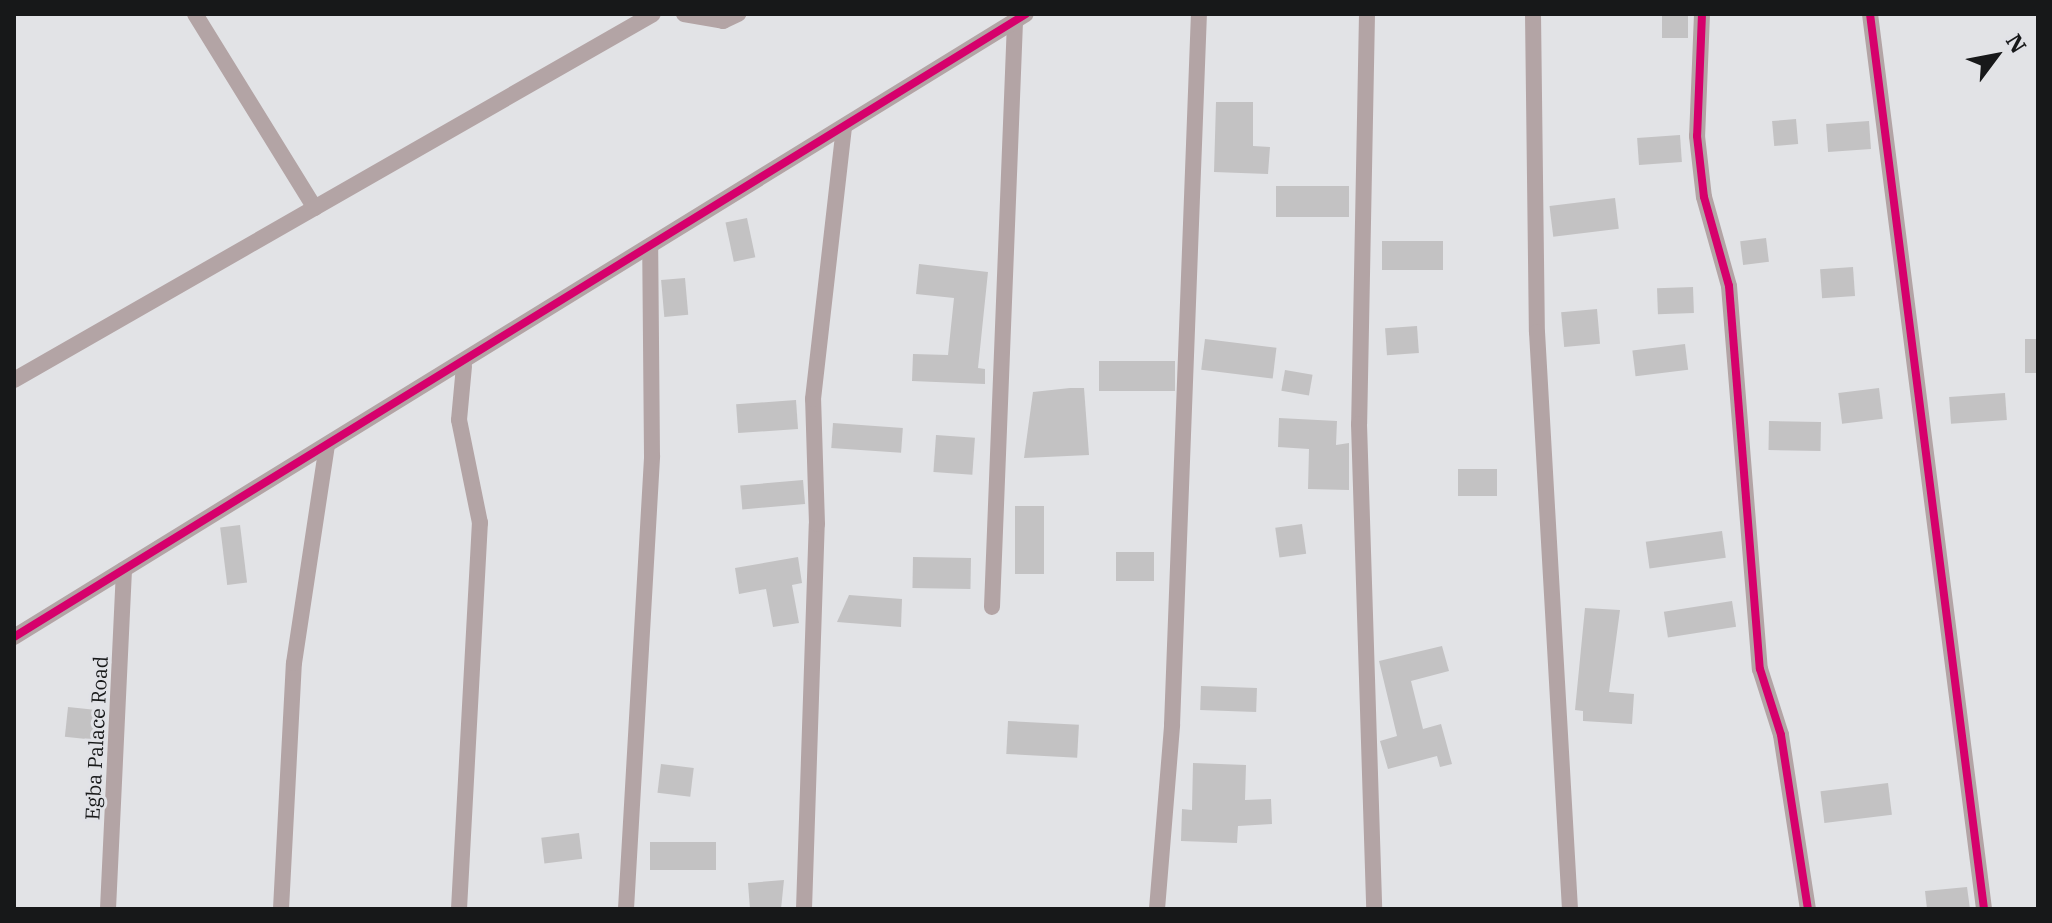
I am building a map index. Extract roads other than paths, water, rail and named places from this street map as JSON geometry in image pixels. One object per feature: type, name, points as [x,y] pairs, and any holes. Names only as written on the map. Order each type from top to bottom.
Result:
[{"type":"street","points":[[195,14],[315,208]]},
{"type":"street","points":[[14,380],[653,14]]},
{"type":"street","points":[[684,14],[723,21],[738,14]]},
{"type":"street","points":[[1157,909],[1172,725],[1199,14]]},
{"type":"street","points":[[1367,14],[1359,424],[1374,909]]},
{"type":"street","points":[[1533,14],[1537,332],[1570,909]]},
{"type":"street","points":[[1702,14],[1697,136],[1704,197],[1729,286],[1760,669],[1781,735],[1808,909]]},
{"type":"street","points":[[1870,14],[1984,909]]},
{"type":"street","points":[[14,637],[327,445],[464,366],[650,246],[1020,18]]},
{"type":"street","points":[[992,607],[1020,18]]},
{"type":"street","points":[[804,909],[817,524],[813,399],[844,127]]},
{"type":"street","points":[[626,909],[652,456],[650,246]]},
{"type":"street","points":[[459,909],[480,523],[459,420],[464,366]]},
{"type":"street","points":[[281,909],[294,663],[327,445]]},
{"type":"street","name":"Egba Palace Road","points":[[108,909],[124,569]]}]
